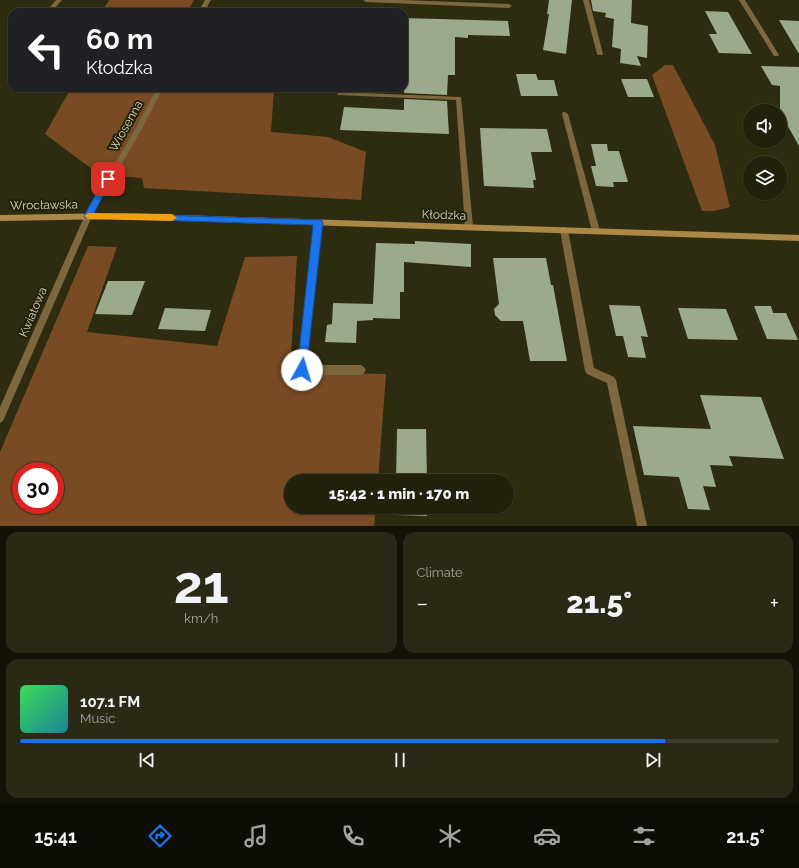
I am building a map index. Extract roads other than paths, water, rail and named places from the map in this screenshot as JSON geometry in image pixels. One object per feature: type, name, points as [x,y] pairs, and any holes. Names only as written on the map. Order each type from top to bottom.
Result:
[{"type":"main road","name":"Wrocławska","points":[[0,218],[88,216]]},
{"type":"main road","name":"Kłodzka","points":[[88,216],[799,238]]},
{"type":"street","points":[[53,8],[59,0]]},
{"type":"street","points":[[366,0],[509,6]]},
{"type":"street","points":[[586,0],[600,54]]},
{"type":"street","points":[[742,0],[776,55]]},
{"type":"street","name":"Wiosenna","points":[[88,216],[102,188],[135,136],[158,92]]},
{"type":"street","points":[[340,94],[459,98],[469,227]]},
{"type":"street","points":[[565,114],[596,231]]},
{"type":"street","name":"Kwiatowa","points":[[0,418],[88,216]]},
{"type":"street","points":[[318,222],[302,370],[361,370]]},
{"type":"street","points":[[564,230],[590,371],[611,380],[642,526]]}]
